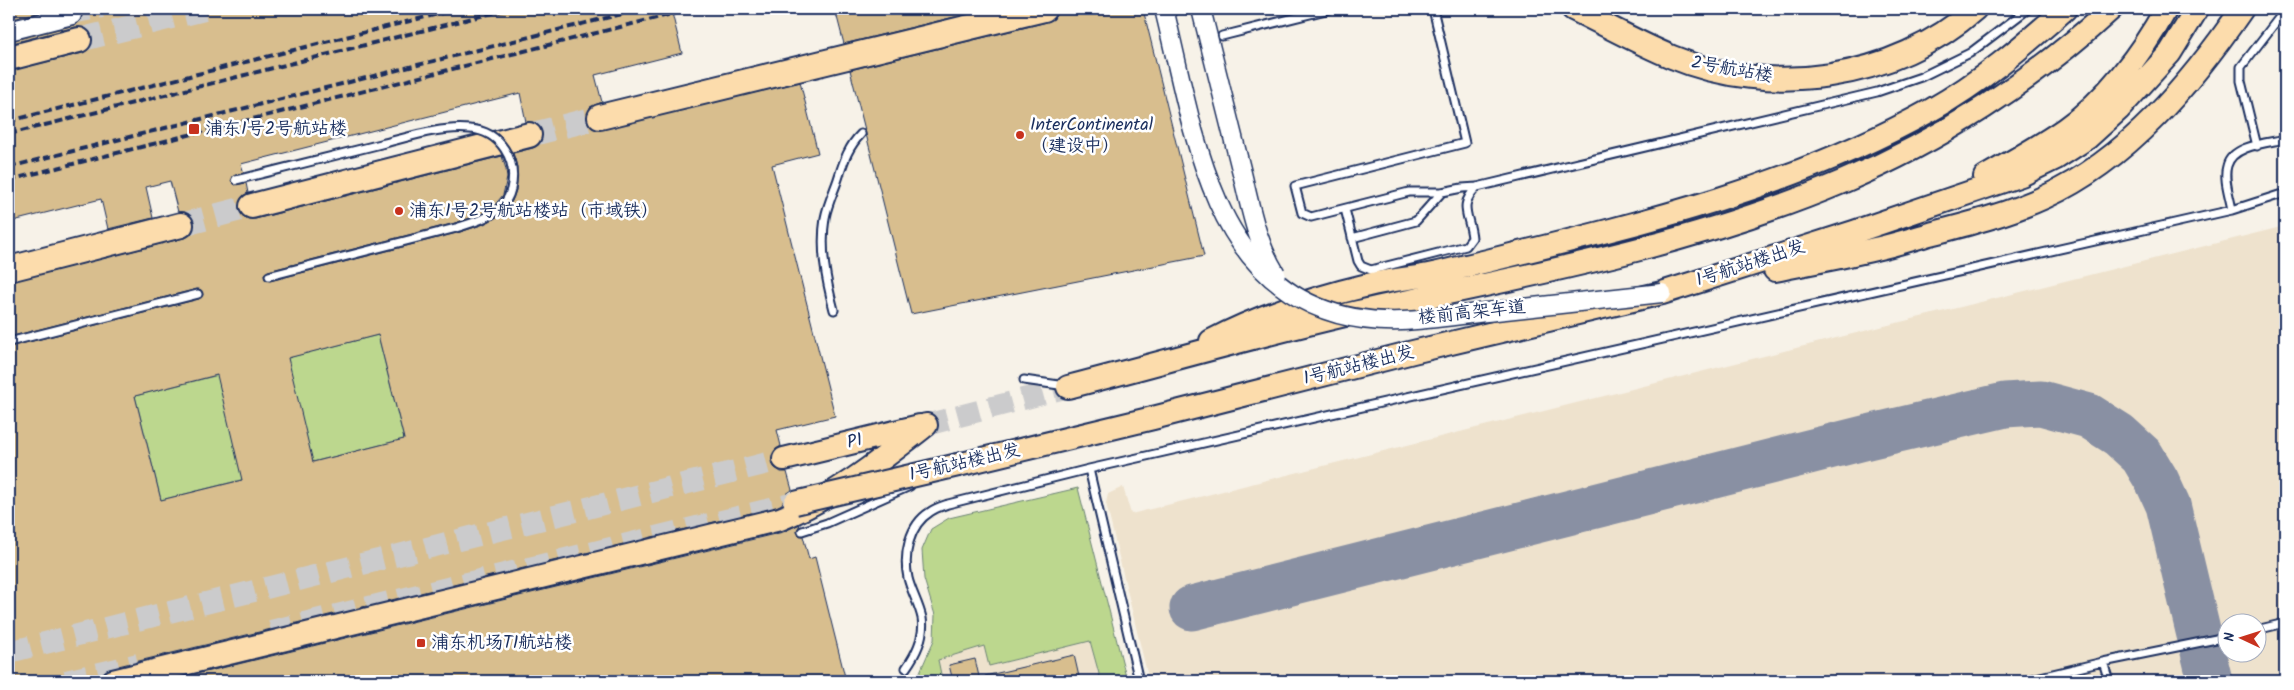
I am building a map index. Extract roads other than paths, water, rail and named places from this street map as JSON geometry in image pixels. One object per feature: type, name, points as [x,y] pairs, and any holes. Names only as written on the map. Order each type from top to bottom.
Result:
[{"type":"highway","points":[[600,117],[1044,9]]},
{"type":"highway","points":[[9,58],[79,40]]},
{"type":"highway","points":[[252,206],[529,135]]},
{"type":"highway","points":[[9,269],[181,225]]},
{"type":"main road","name":"2号航站楼","points":[[1573,9],[1672,58],[1713,70],[1764,79],[1798,79],[1834,75],[1894,58],[1933,40],[1975,9]]},
{"type":"main road","points":[[1174,359],[1242,324],[1284,308],[1370,285],[1442,272],[1694,207],[1778,180],[1820,164],[1932,110],[2004,60],[2065,9]]},
{"type":"main road","points":[[1068,387],[1355,313],[1473,288],[1697,233],[1758,213],[1844,181],[1942,132],[1993,101],[2057,55],[2111,9]]},
{"type":"main road","points":[[1917,210],[1966,188],[2038,147],[2067,128],[2095,103],[2122,73],[2146,41],[2166,9]]},
{"type":"main road","points":[[1917,210],[2022,175],[2056,158],[2087,138],[2119,109],[2170,53],[2196,9]]},
{"type":"main road","points":[[1662,293],[1876,249],[1977,222],[2045,197],[2091,171],[2144,128],[2194,74],[2242,9]]},
{"type":"main road","name":"1号航站楼出发","points":[[795,503],[1163,416],[1413,352],[1662,293],[1917,210]]},
{"type":"main road","points":[[1355,313],[1419,280],[1442,272]]},
{"type":"main road","name":"P1","points":[[113,681],[780,519],[805,509],[864,474],[926,425],[784,459]]},
{"type":"street","name":"楼前高架车道","points":[[1164,9],[1198,144],[1218,202],[1243,247],[1258,266],[1286,292],[1328,311],[1356,317],[1401,321],[1662,293]]},
{"type":"street","points":[[1201,9],[1244,178],[1252,222],[1267,259],[1286,292]]},
{"type":"street","points":[[9,31],[72,16]]},
{"type":"lane","points":[[1222,36],[1330,9]]},
{"type":"lane","points":[[1433,9],[1465,143],[1295,186],[1302,213],[1311,217],[1409,192],[1442,192],[1477,187],[1877,92],[1945,67],[1970,53],[2028,9]]},
{"type":"lane","points":[[2257,146],[2241,81],[2241,67],[2285,10]]},
{"type":"lane","points":[[236,180],[453,128],[487,132],[508,152],[512,162],[514,176],[510,194],[500,209],[486,219],[268,276]]},
{"type":"lane","points":[[834,310],[827,282],[823,246],[825,217],[845,156],[852,143],[861,134]]},
{"type":"lane","points":[[2232,210],[2226,176],[2227,166],[2232,156],[2257,146],[2285,139]]},
{"type":"lane","points":[[1345,208],[1358,261],[1361,266],[1371,270],[1466,246],[1472,238],[1466,202],[1468,195],[1477,187]]},
{"type":"lane","points":[[1352,238],[1416,221],[1442,192]]},
{"type":"lane","points":[[906,668],[914,657],[922,632],[922,618],[908,577],[906,557],[909,540],[917,526],[930,512],[948,504],[1089,469],[2232,210],[2285,193]]},
{"type":"lane","points":[[9,342],[198,294]]},
{"type":"lane","points":[[1024,380],[1068,387]]},
{"type":"lane","points":[[802,531],[827,523],[958,465]]},
{"type":"lane","points":[[1089,469],[1139,681]]},
{"type":"lane","points":[[2266,628],[2285,623]]},
{"type":"lane","points":[[2023,681],[2103,662],[2216,639]]},
{"type":"lane","points":[[2103,662],[2109,681]]},
{"type":"tunnel","points":[[72,15],[102,9]]},
{"type":"tunnel","points":[[79,40],[204,9]]},
{"type":"tunnel","points":[[529,135],[600,117]]},
{"type":"tunnel","points":[[181,225],[252,206]]},
{"type":"tunnel","points":[[926,425],[1068,387]]},
{"type":"tunnel","points":[[9,652],[784,459]]},
{"type":"tunnel","points":[[271,631],[795,503]]},
{"type":"tunnel","points":[[66,681],[138,664]]},
{"type":"railway","points":[[9,121],[458,9]]},
{"type":"railway","points":[[9,134],[509,9]]},
{"type":"railway","points":[[9,167],[642,9]]},
{"type":"railway","points":[[9,180],[692,9]]},
{"type":"place","name":"浦东1号2号航站楼","points":[[194,129]]},
{"type":"place","name":"InterContinental （建设中）","points":[[1020,135]]},
{"type":"place","name":"浦东1号2号航站楼站（市域铁）","points":[[399,211]]},
{"type":"place","name":"浦东机场T1航站楼","points":[[421,643]]}]
